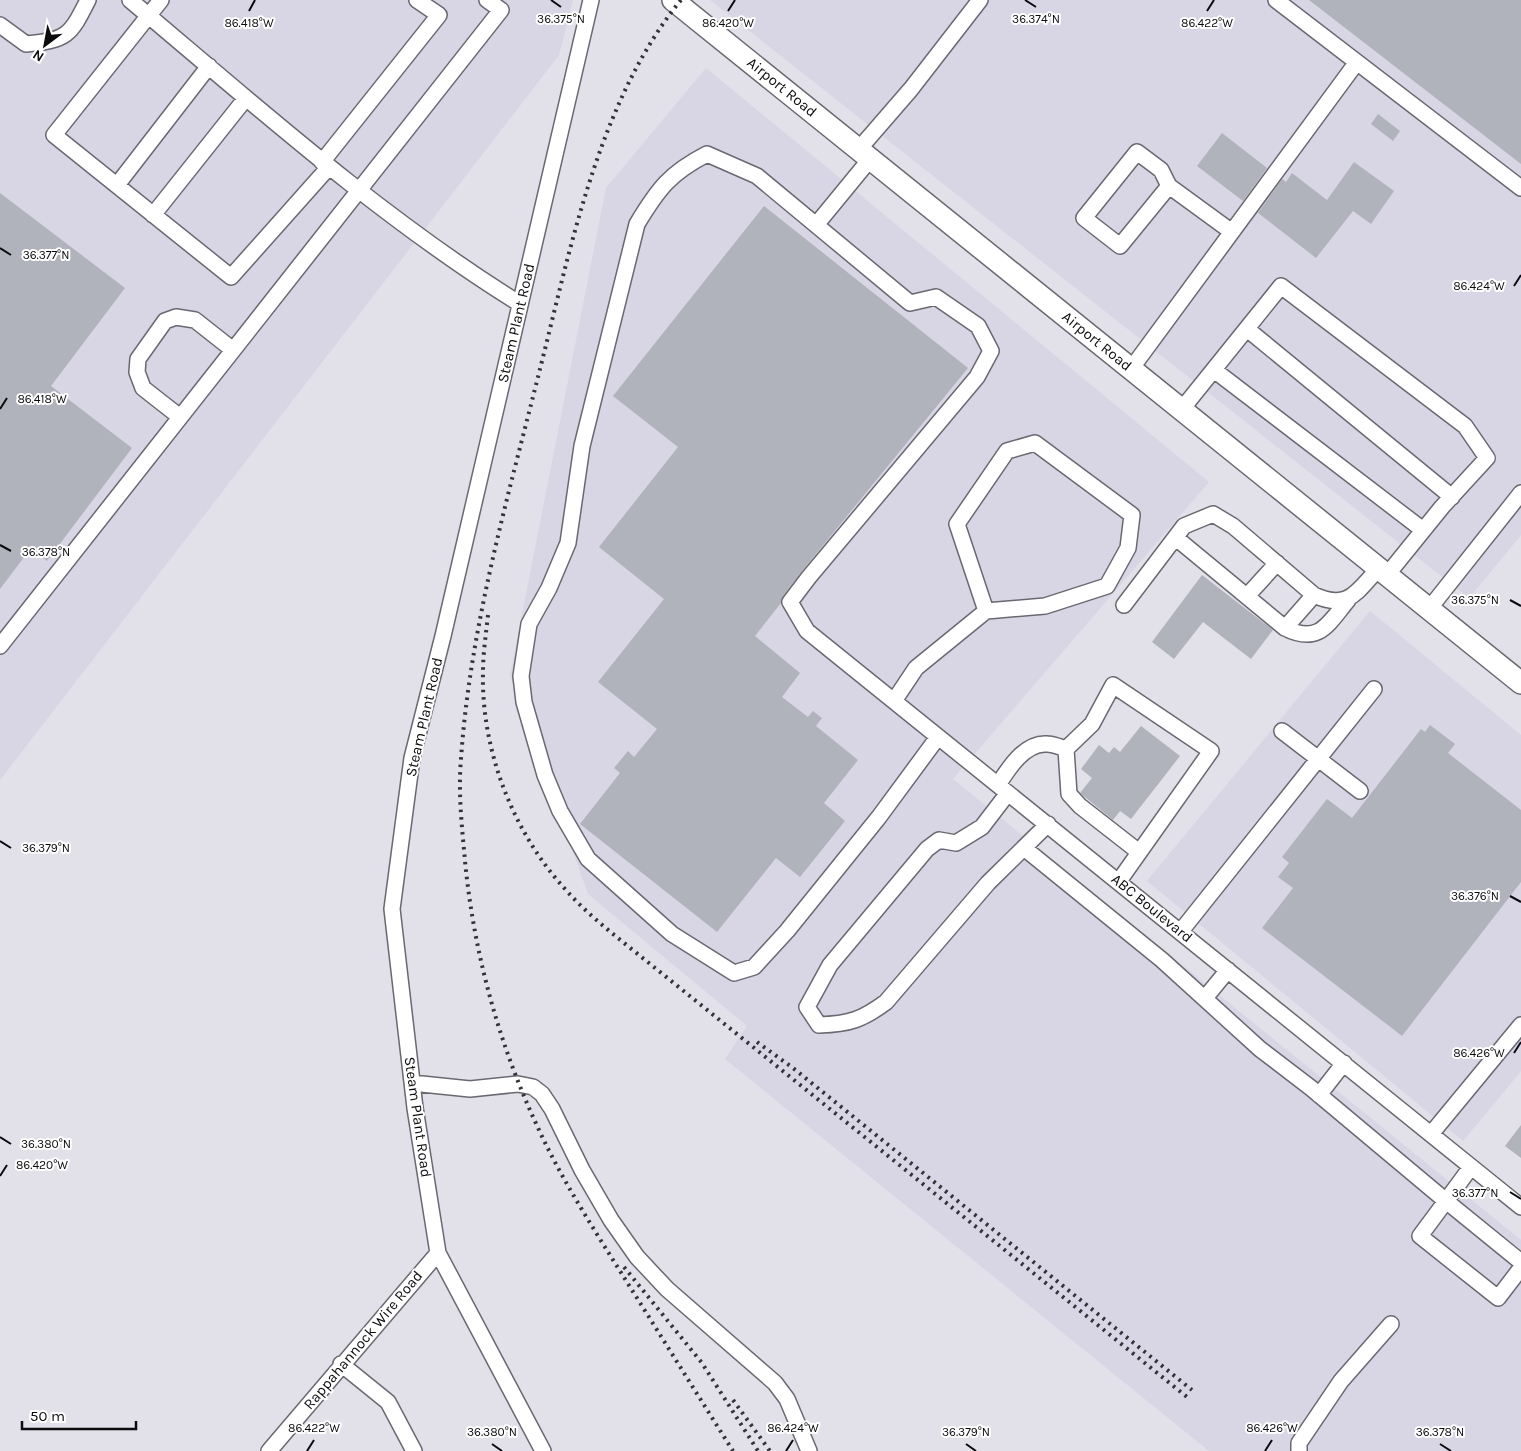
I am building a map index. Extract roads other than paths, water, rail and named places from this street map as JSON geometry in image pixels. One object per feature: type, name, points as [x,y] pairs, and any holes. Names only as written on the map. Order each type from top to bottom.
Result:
[{"type":"highway","name":"Airport Road","points":[[672,0],[1521,682]]},
{"type":"street","points":[[0,25],[26,44],[56,41],[74,27],[88,0]]},
{"type":"street","points":[[130,0],[359,191],[470,273],[520,304]]},
{"type":"street","points":[[161,0],[54,135],[231,277],[326,165],[439,15],[417,0]]},
{"type":"street","points":[[0,646],[501,10],[487,0]]},
{"type":"street","name":"Steam Plant Road","points":[[543,1451],[438,1253],[412,1082],[392,909],[412,758],[443,636],[590,0]]},
{"type":"street","points":[[938,737],[879,818],[787,931],[754,967],[734,973],[672,934],[588,859],[560,811],[545,775],[524,702],[521,676],[529,624],[549,588],[568,543],[582,446],[637,224],[656,192],[683,166],[707,154],[757,176],[816,225],[910,89],[980,0]]},
{"type":"street","points":[[1276,0],[1521,188]]},
{"type":"street","points":[[1131,368],[1357,62]]},
{"type":"street","points":[[117,186],[209,66]]},
{"type":"street","points":[[153,214],[195,159],[246,98]]},
{"type":"street","points":[[1170,186],[1120,246],[1084,218],[1137,152],[1161,170],[1170,186],[1232,232]]},
{"type":"street","name":"ABC Boulevard","points":[[816,225],[910,303],[936,297],[978,326],[991,351],[977,377],[790,602],[807,631],[1521,1207]]},
{"type":"street","points":[[1176,538],[1286,628],[1298,634],[1311,636],[1321,631],[1348,600],[1383,571],[1423,530],[1487,458],[1465,426],[1282,286],[1182,409]]},
{"type":"street","points":[[180,417],[143,388],[137,372],[138,359],[165,321],[176,317],[195,320],[233,350]]},
{"type":"street","points":[[1247,329],[1452,497]]},
{"type":"street","points":[[1214,370],[1423,530]]},
{"type":"street","points":[[894,701],[916,668],[986,611],[1045,606],[1107,586],[1128,548],[1132,515],[1034,443],[1007,452],[957,524],[986,611]]},
{"type":"street","points":[[1430,609],[1521,493]]},
{"type":"street","points":[[1124,606],[1184,526],[1199,518],[1213,514],[1233,526],[1314,595],[1333,602],[1348,600]]},
{"type":"street","points":[[1247,596],[1277,563]]},
{"type":"street","points":[[1286,628],[1314,595]]},
{"type":"street","points":[[1119,881],[1211,751],[1113,685],[1092,724],[1066,749],[1069,794],[1080,806],[1139,852]]},
{"type":"street","points":[[1181,931],[1374,689]]},
{"type":"street","points":[[1282,731],[1360,792]]},
{"type":"street","points":[[1048,824],[988,882],[886,1002],[867,1016],[839,1024],[819,1025],[807,1007],[830,965],[928,849],[939,840],[956,843],[982,827],[1018,757],[1039,744],[1048,744],[1066,749]]},
{"type":"street","points":[[1024,848],[1155,953],[1260,1049],[1319,1095],[1521,1262]]},
{"type":"street","points":[[1205,998],[1228,970]]},
{"type":"street","points":[[1431,1134],[1521,1025]]},
{"type":"street","points":[[1319,1095],[1344,1063]]},
{"type":"street","points":[[412,1082],[470,1089],[518,1084],[533,1087],[542,1094],[552,1109],[582,1170],[611,1220],[637,1257],[667,1289],[775,1383],[787,1399],[809,1451]]},
{"type":"street","points":[[1471,1167],[1420,1236],[1498,1298],[1521,1268]]},
{"type":"street","name":"Rappahannock Wire Road","points":[[269,1451],[341,1364],[438,1253]]},
{"type":"street","points":[[1298,1451],[1299,1443],[1341,1381],[1391,1324]]},
{"type":"street","points":[[341,1364],[388,1402],[414,1451]]},
{"type":"railway","points":[[681,0],[653,40],[629,83],[591,176],[577,225],[492,562],[473,660],[466,710],[460,772],[460,797],[469,896],[482,965],[500,1032],[525,1098],[548,1149],[580,1206],[733,1451]]},
{"type":"railway","points":[[488,615],[483,665],[484,701],[494,760],[516,816],[530,842],[546,867],[573,898],[620,939],[1187,1397]]},
{"type":"railway","points":[[757,1042],[793,1068],[1192,1390]]},
{"type":"railway","points":[[624,1267],[702,1363],[758,1451]]},
{"type":"railway","points":[[733,1400],[770,1451]]}]
